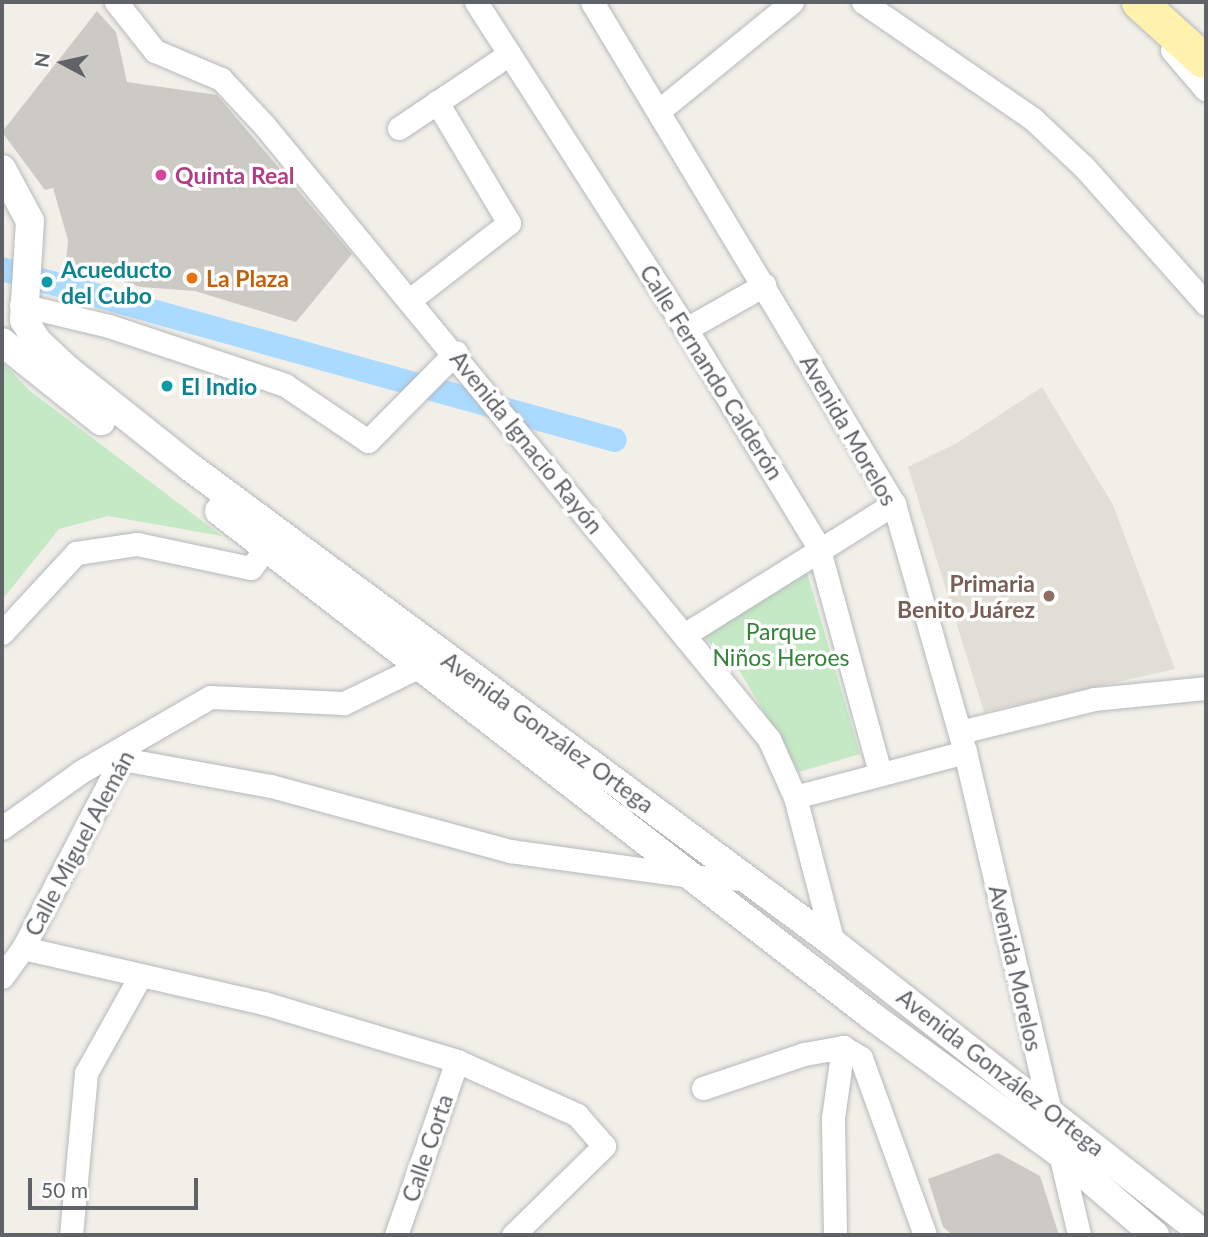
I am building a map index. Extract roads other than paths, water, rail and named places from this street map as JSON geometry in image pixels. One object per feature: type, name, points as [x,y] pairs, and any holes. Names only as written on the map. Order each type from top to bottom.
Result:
[{"type":"main road","points":[[1139,2],[1205,75]]},
{"type":"street","name":"Calle Fernando Calderón","points":[[476,2],[686,329],[818,547],[880,773]]},
{"type":"street","name":"Avenida Morelos","points":[[592,2],[661,109],[894,504],[962,742],[1057,1152]]},
{"type":"street","points":[[661,109],[792,2]]},
{"type":"street","points":[[1119,2],[1205,75]]},
{"type":"street","points":[[877,6],[1033,119],[1206,304]]},
{"type":"street","name":"Avenida Ignacio Rayón","points":[[119,7],[155,51],[220,79],[456,352],[769,739],[795,797],[834,943]]},
{"type":"street","points":[[399,128],[509,54]]},
{"type":"street","points":[[411,299],[509,223],[437,102]]},
{"type":"street","points":[[2,169],[30,221],[21,305],[109,326],[285,385],[368,441],[456,352]]},
{"type":"street","points":[[686,329],[764,285]]},
{"type":"street","name":"Avenida González Ortega","points":[[21,305],[37,341],[68,370],[272,539]]},
{"type":"street","name":"Avenida González Ortega","points":[[2,342],[432,659],[748,879],[1048,1106],[1206,1235]]},
{"type":"street","points":[[684,635],[818,547],[894,504]]},
{"type":"street","points":[[2,633],[76,553],[137,544],[251,568],[272,539]]},
{"type":"street","name":"Avenida González Ortega","points":[[432,659],[697,877],[1057,1152],[1155,1235]]},
{"type":"street","name":"Calle Miguel Alemán","points":[[2,977],[23,948],[126,751],[210,697],[344,703],[432,659]]},
{"type":"street","points":[[795,797],[880,773],[962,742],[1094,699],[1206,688]]},
{"type":"street","points":[[2,828],[126,751],[271,786],[510,850],[697,877],[748,879]]},
{"type":"street","points":[[23,948],[139,978],[264,1003],[457,1061],[577,1115],[604,1146],[513,1235]]},
{"type":"street","points":[[71,1235],[86,1073],[139,978]]},
{"type":"street","points":[[835,1235],[833,1118],[843,1047]]},
{"type":"street","points":[[703,1088],[804,1054],[843,1047],[862,1058],[925,1235]]},
{"type":"street","name":"Calle Corta","points":[[396,1235],[457,1061]]},
{"type":"street","points":[[1057,1152],[1079,1235]]},
{"type":"waterway","name":"Acueducto del Cubo","points":[[2,269],[615,440]]},
{"type":"place","name":"Quinta Real","points":[[161,175]]},
{"type":"place","name":"La Plaza","points":[[192,278]]},
{"type":"place","name":"Acueducto del Cubo","points":[[47,282]]},
{"type":"place","name":"El Indio","points":[[167,386]]},
{"type":"place","name":"Primaria Benito Juárez","points":[[1049,596]]},
{"type":"park label","name":"Parque Niños Heroes","points":[[781,644]]}]
